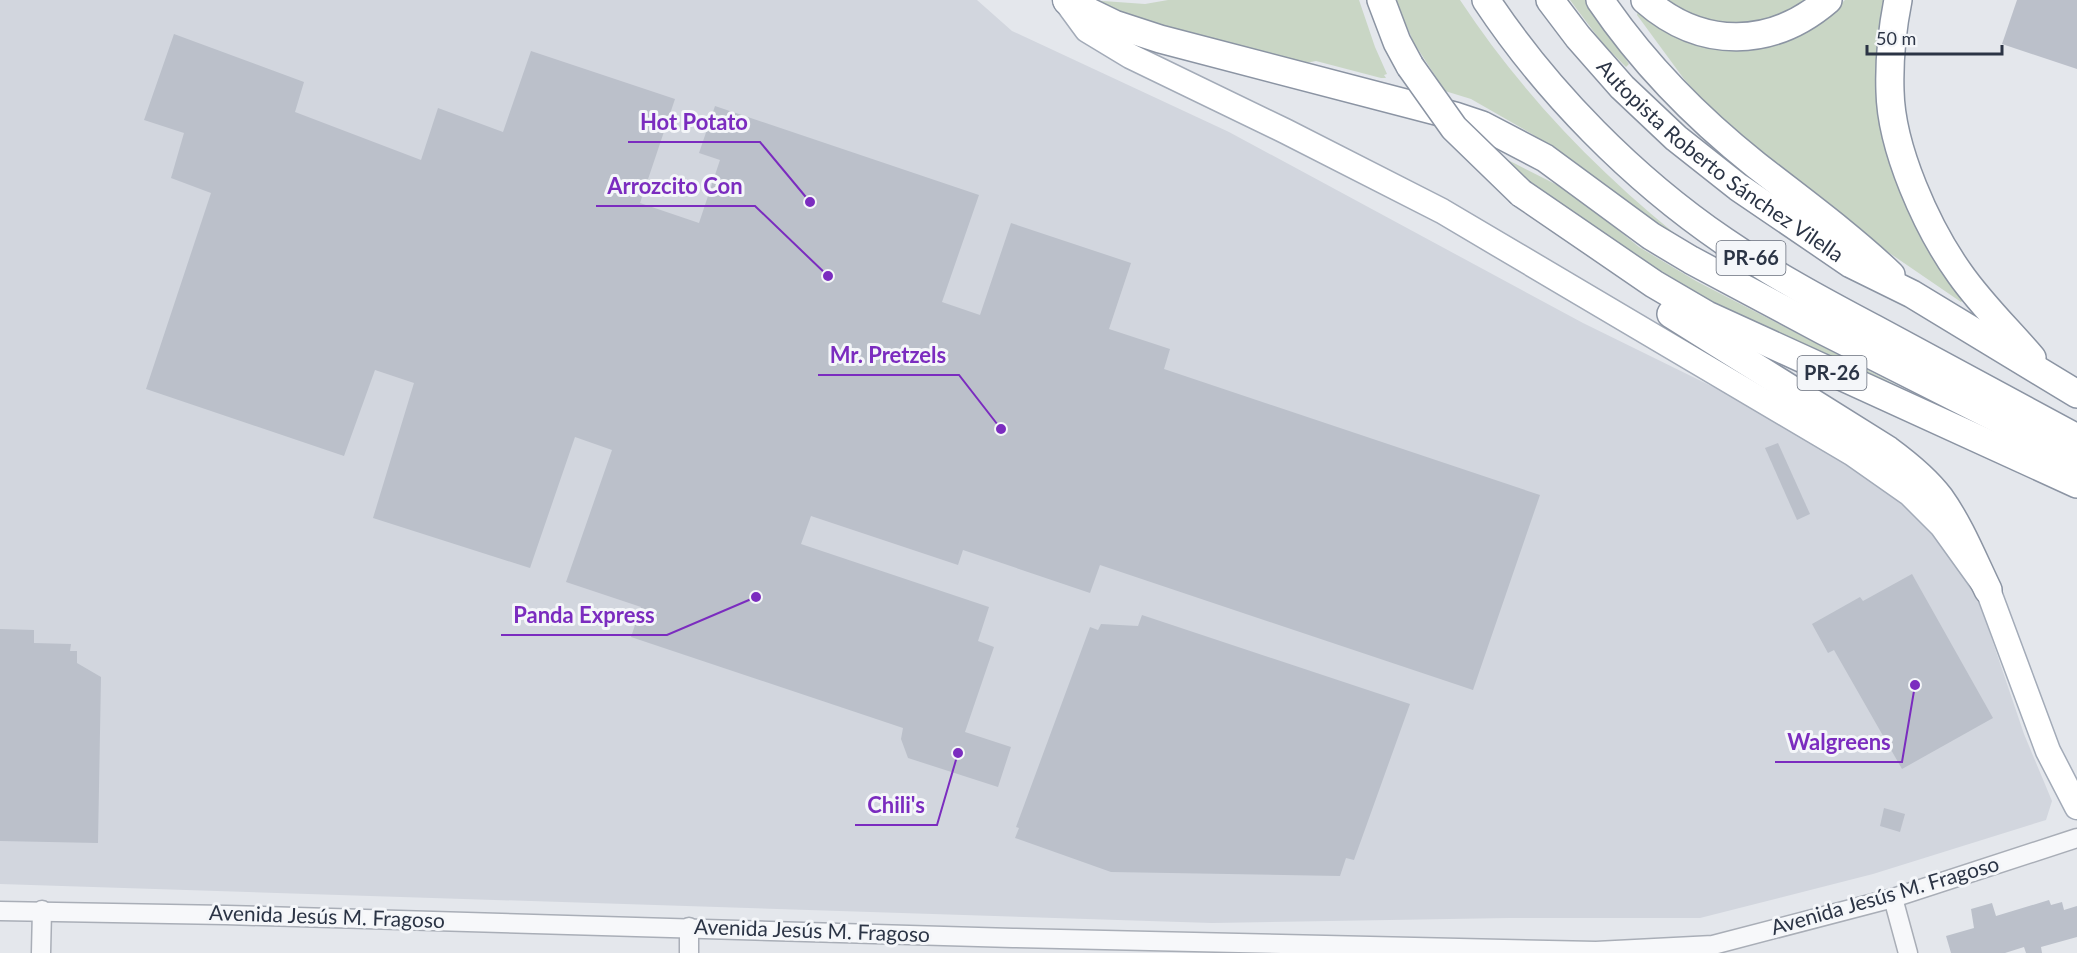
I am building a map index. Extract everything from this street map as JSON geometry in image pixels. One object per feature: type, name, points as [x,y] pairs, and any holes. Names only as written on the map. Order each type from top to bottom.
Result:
[{"type":"highway","name":"PR-26","points":[[1381,0],[1397,42],[1410,66],[1454,128],[1521,193],[1654,284],[1707,315],[2077,484]]},
{"type":"highway","name":"PR-66","points":[[1486,0],[1534,66],[1582,119],[1659,193],[1722,240],[1783,280],[2077,438]]},
{"type":"highway","name":"Autopista Roberto Sánchez Vilella","points":[[1550,0],[1578,37],[1622,87],[1677,138],[1738,187],[1851,264],[1912,294]]},
{"type":"highway","points":[[1600,0],[1627,39],[1713,128],[1755,164],[1860,245],[1912,294],[2077,394]]},
{"type":"highway","points":[[1645,0],[1671,18],[1696,29],[1718,36],[1739,37],[1765,34],[1786,28],[1810,15],[1828,0]]},
{"type":"highway","points":[[1898,0],[1890,51],[1890,94],[1900,145],[1917,196],[1939,241],[1960,275],[2048,377]]},
{"type":"highway","points":[[1066,1],[1114,24],[1160,39],[1482,125],[1545,158],[1652,236],[1690,260],[1824,331],[2077,459]]},
{"type":"highway","points":[[1596,245],[1642,296],[1888,450],[1918,474],[1939,497],[1958,527],[1988,590]]},
{"type":"main road","points":[[1066,1],[1087,30],[1130,56],[1442,211],[1861,459],[1910,494],[1942,526],[1988,590],[2048,750],[2077,807]]},
{"type":"street","name":"Avenida Jesús M. Fragoso","points":[[0,911],[42,910],[689,927],[1013,945],[1596,951],[1713,945],[1893,898],[2077,838]]},
{"type":"street","points":[[1893,898],[1908,953]]},
{"type":"street","points":[[41,953],[42,910]]},
{"type":"street","points":[[689,927],[689,953]]},
{"type":"shaded area","points":[[0,0],[977,0],[1012,31],[1229,132],[1583,323],[1750,405],[1909,501],[1952,550],[1982,610],[2024,734],[2052,801],[2046,820],[1873,874],[1700,918],[1509,918],[1212,923],[0,884]]},
{"type":"green space","points":[[1089,0],[1145,4],[1168,0],[1359,0],[1387,74],[1384,75],[1386,78],[1316,61],[1301,64],[1160,29]]},
{"type":"green space","points":[[1395,0],[1460,0],[1511,70],[1568,135],[1630,195],[1697,251],[1695,254],[1532,134],[1471,99],[1445,91],[1414,43]]},
{"type":"green space","points":[[1570,0],[1586,0],[1629,64],[1626,67],[1603,44]]},
{"type":"green space","points":[[1656,0],[1817,0],[1798,15],[1715,29]]},
{"type":"green space","points":[[1845,0],[1889,0],[1878,57],[1964,299],[1961,302],[1847,224],[1744,140],[1709,107],[1684,79],[1637,15],[1638,11],[1722,48],[1752,50],[1782,43],[1816,27]]},
{"type":"green space","points":[[1502,157],[1573,193],[1639,247],[1696,281],[1931,403],[1689,294],[1544,193]]},
{"type":"building","points":[[2017,0],[2077,0],[2077,69],[2002,44]]},
{"type":"building","points":[[174,34],[304,82],[295,112],[421,160],[438,108],[503,132],[531,51],[675,99],[640,203],[699,223],[720,160],[699,153],[715,106],[979,195],[942,302],[980,315],[1011,223],[1131,263],[1109,329],[1170,349],[1164,369],[1540,495],[1473,690],[1100,565],[1090,593],[963,550],[958,565],[811,516],[801,544],[989,607],[978,641],[994,647],[965,732],[1011,747],[998,787],[908,758],[901,739],[903,728],[631,637],[641,607],[566,582],[612,450],[575,437],[530,568],[373,518],[414,383],[375,370],[344,456],[146,389],[211,193],[171,178],[184,133],[144,120]]},
{"type":"building","points":[[1778,443],[1810,514],[1797,520],[1765,448]]},
{"type":"building","points":[[1912,574],[1993,718],[1902,769],[1834,650],[1828,653],[1812,624],[1860,597],[1863,601]]},
{"type":"building","points":[[1142,615],[1410,704],[1354,860],[1346,858],[1340,876],[1111,872],[1015,838],[1019,828],[1016,827],[1090,627],[1098,630],[1101,624],[1138,626]]},
{"type":"building","points":[[0,629],[34,630],[34,643],[71,644],[70,651],[77,651],[77,663],[101,677],[98,843],[0,841]]},
{"type":"building","points":[[1884,808],[1905,814],[1900,832],[1880,826]]},
{"type":"building","points":[[2049,900],[2051,905],[2062,902],[2064,910],[2077,906],[2077,937],[2041,947],[2042,953],[2026,953],[2024,947],[2005,953],[1951,953],[1946,936],[1974,928],[1971,909],[1992,903],[1996,916]]},
{"type":"place","name":"Hot Potato","points":[[810,202]]},
{"type":"place","name":"Arrozcito Con","points":[[828,276]]},
{"type":"place","name":"Mr. Pretzels","points":[[1001,429]]},
{"type":"place","name":"Panda Express","points":[[756,597]]},
{"type":"place","name":"Walgreens","points":[[1915,685]]},
{"type":"place","name":"Chili's","points":[[958,753]]}]
